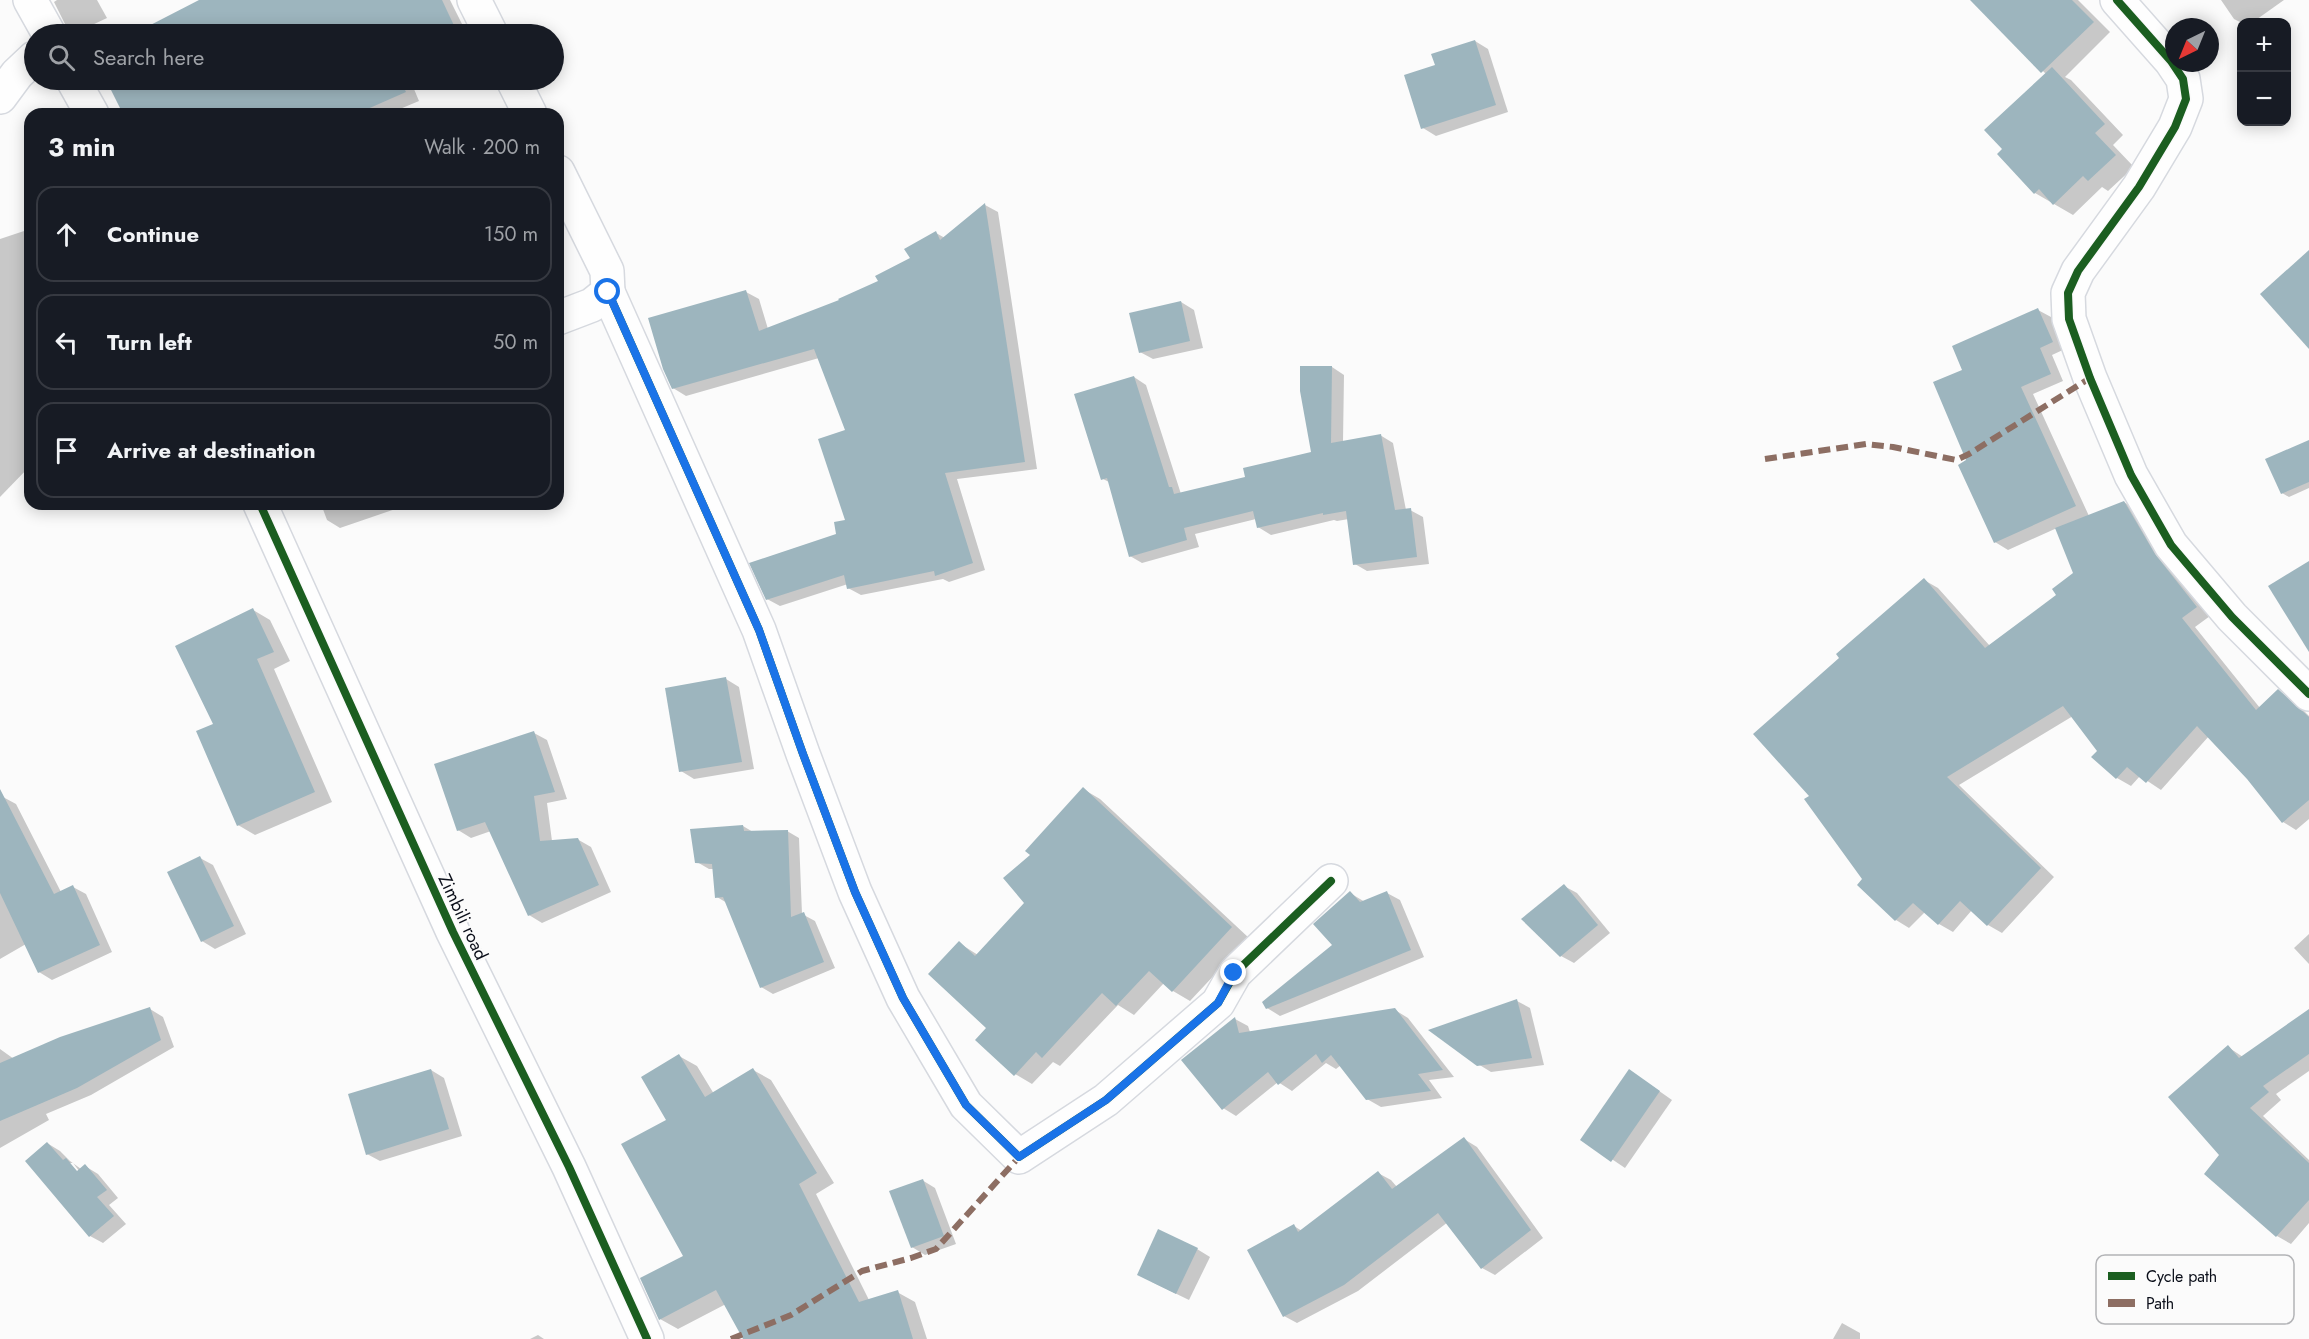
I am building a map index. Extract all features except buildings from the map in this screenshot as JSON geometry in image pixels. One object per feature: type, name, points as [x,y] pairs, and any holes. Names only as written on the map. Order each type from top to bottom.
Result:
[{"type":"street","points":[[30,0],[43,24]]},
{"type":"street","points":[[474,0],[486,24]]},
{"type":"street","points":[[2117,0],[2171,61],[2183,79],[2186,99],[2175,127],[2139,187],[2078,271],[2068,293],[2069,319],[2090,378],[2131,475],[2171,545],[2232,617],[2309,694]]},
{"type":"street","points":[[0,97],[24,67]]},
{"type":"street","points":[[79,90],[89,108]]},
{"type":"street","points":[[518,90],[527,108]]},
{"type":"street","points":[[564,184],[607,272],[608,292],[759,630],[855,892],[903,998],[966,1105],[1019,1157],[1106,1100],[1218,1003],[1234,973],[1331,881]]},
{"type":"street","points":[[564,316],[592,305],[608,292]]},
{"type":"street","name":"Zimbili road","points":[[263,510],[453,932],[569,1167],[647,1339]]},
{"type":"marked path","points":[[1765,459],[1866,444],[1956,460],[2090,378]]},
{"type":"marked path","points":[[731,1339],[791,1315],[862,1271],[936,1249],[1019,1157]]},
{"type":"cycle path","points":[[2117,0],[2171,61],[2183,79],[2186,99],[2175,127],[2139,187],[2078,271],[2068,293],[2069,319],[2090,378],[2131,475],[2171,545],[2232,617],[2309,694]]},
{"type":"cycle path","points":[[608,292],[759,630],[855,892],[903,998],[966,1105],[1019,1157],[1106,1100],[1218,1003],[1235,973],[1331,881]]},
{"type":"cycle path","points":[[263,510],[453,932],[569,1167],[647,1339]]},
{"type":"route","points":[[608,292],[759,630],[855,892],[903,998],[966,1105],[1019,1157],[1106,1100],[1218,1003],[1234,973]]}]
